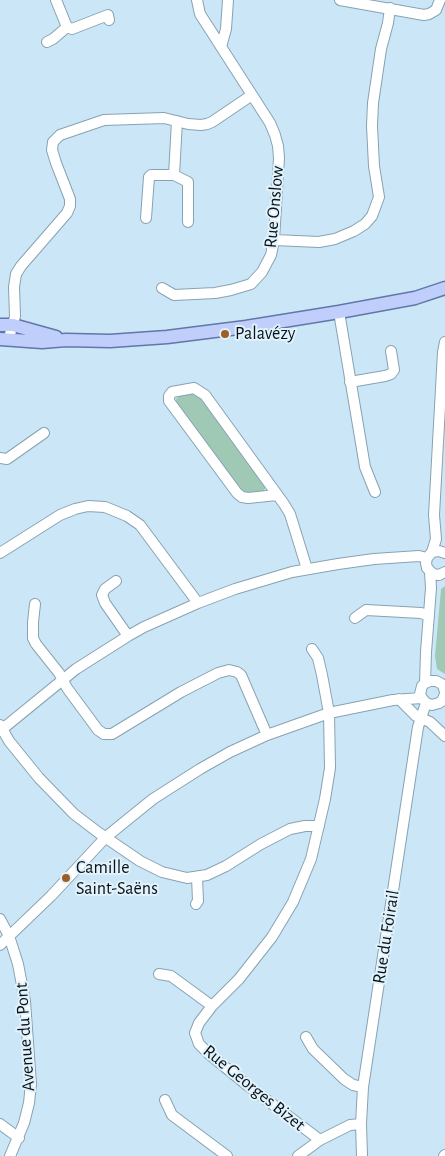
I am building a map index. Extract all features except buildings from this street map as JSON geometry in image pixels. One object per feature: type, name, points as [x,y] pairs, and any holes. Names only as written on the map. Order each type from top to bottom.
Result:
[{"type":"main road","points":[[415,298],[445,288]]},
{"type":"main road","points":[[4,339],[42,342],[167,337],[246,327],[415,298],[445,296]]},
{"type":"main road","points":[[0,325],[13,325],[66,340]]},
{"type":"street","points":[[56,0],[67,27]]},
{"type":"street","name":"Rue Onslow","points":[[162,288],[177,295],[231,290],[251,284],[262,272],[270,255],[274,240],[279,158],[278,146],[270,123],[200,14],[197,0]]},
{"type":"street","points":[[221,47],[226,29],[228,0]]},
{"type":"street","points":[[340,0],[424,15],[436,10],[440,0]]},
{"type":"street","points":[[274,240],[319,242],[335,240],[359,228],[372,216],[379,197],[374,166],[373,103],[381,49],[390,8]]},
{"type":"street","points":[[67,27],[72,29],[108,15],[109,20]]},
{"type":"street","points":[[47,42],[67,27]]},
{"type":"street","points":[[4,339],[13,325],[15,316],[14,287],[16,274],[67,213],[70,206],[70,199],[52,150],[53,142],[60,135],[104,120],[164,118],[188,124],[207,124],[252,95]]},
{"type":"street","points":[[174,175],[177,121]]},
{"type":"street","points":[[146,218],[148,177],[151,175],[174,175],[188,182],[188,222]]},
{"type":"street","points":[[338,312],[365,467],[375,492]]},
{"type":"street","points":[[444,553],[436,539],[434,516],[445,342]]},
{"type":"street","points":[[350,382],[391,374],[394,370],[391,350]]},
{"type":"street","points":[[277,495],[248,498],[242,497],[237,493],[168,401],[172,392],[194,388],[205,395],[277,495],[290,514],[307,569]]},
{"type":"street","points":[[0,458],[7,459],[44,433]]},
{"type":"street","points":[[0,554],[60,515],[88,506],[104,507],[128,516],[140,525],[198,603]]},
{"type":"street","points":[[428,702],[421,690],[425,683],[431,588],[430,572],[426,563],[436,539]]},
{"type":"street","points":[[319,826],[290,829],[207,875],[179,877],[162,872],[140,860],[74,814],[39,778],[1,728],[76,669],[128,636],[198,603],[235,589],[292,572],[374,559],[429,555],[436,551],[444,553]]},
{"type":"street","points":[[430,572],[436,575],[444,573]]},
{"type":"street","points":[[431,588],[444,573]]},
{"type":"street","points":[[116,582],[105,589],[102,594],[105,602],[128,636]]},
{"type":"street","points":[[35,604],[33,638],[36,644],[98,730],[104,734],[112,734],[181,692],[218,673],[229,670],[241,675],[267,735]]},
{"type":"street","points":[[355,618],[366,610],[421,613],[429,616]]},
{"type":"street","name":"Rue Georges Bizet","points":[[312,649],[318,658],[329,713],[330,768],[311,860],[293,902],[272,938],[239,979],[212,1006],[199,1023],[195,1033],[199,1044],[208,1054],[320,1140]]},
{"type":"street","points":[[426,664],[433,672],[436,681]]},
{"type":"street","points":[[0,945],[106,837],[153,799],[175,784],[230,752],[267,735],[329,713],[399,700],[442,701],[445,693],[443,686],[436,681],[425,683]]},
{"type":"street","points":[[399,700],[416,716],[430,722],[445,736]]},
{"type":"street","name":"Rue du Foirail","points":[[362,1156],[363,1086],[418,727],[428,702]]},
{"type":"street","points":[[196,904],[198,901],[197,877]]},
{"type":"street","name":"Avenue du Pont","points":[[0,919],[9,936],[18,964],[25,1001],[31,1084],[24,1123],[10,1156]]},
{"type":"street","points":[[159,974],[171,976],[212,1006]]},
{"type":"street","points":[[306,1037],[313,1049],[344,1079],[353,1085],[363,1086]]},
{"type":"street","points":[[165,1100],[172,1115],[227,1156]]},
{"type":"street","points":[[0,1124],[19,1138]]},
{"type":"street","points":[[298,1156],[320,1140],[350,1125],[361,1124]]},
{"type":"green space","points":[[193,393],[201,398],[265,485],[265,489],[262,492],[249,494],[241,490],[176,404],[176,399],[179,396]]},
{"type":"green space","points":[[445,586],[445,674],[437,669],[435,656],[441,589]]},
{"type":"place","name":"Palavézy","points":[[225,334]]},
{"type":"place","name":"Camille Saint-Saëns","points":[[66,878]]}]
